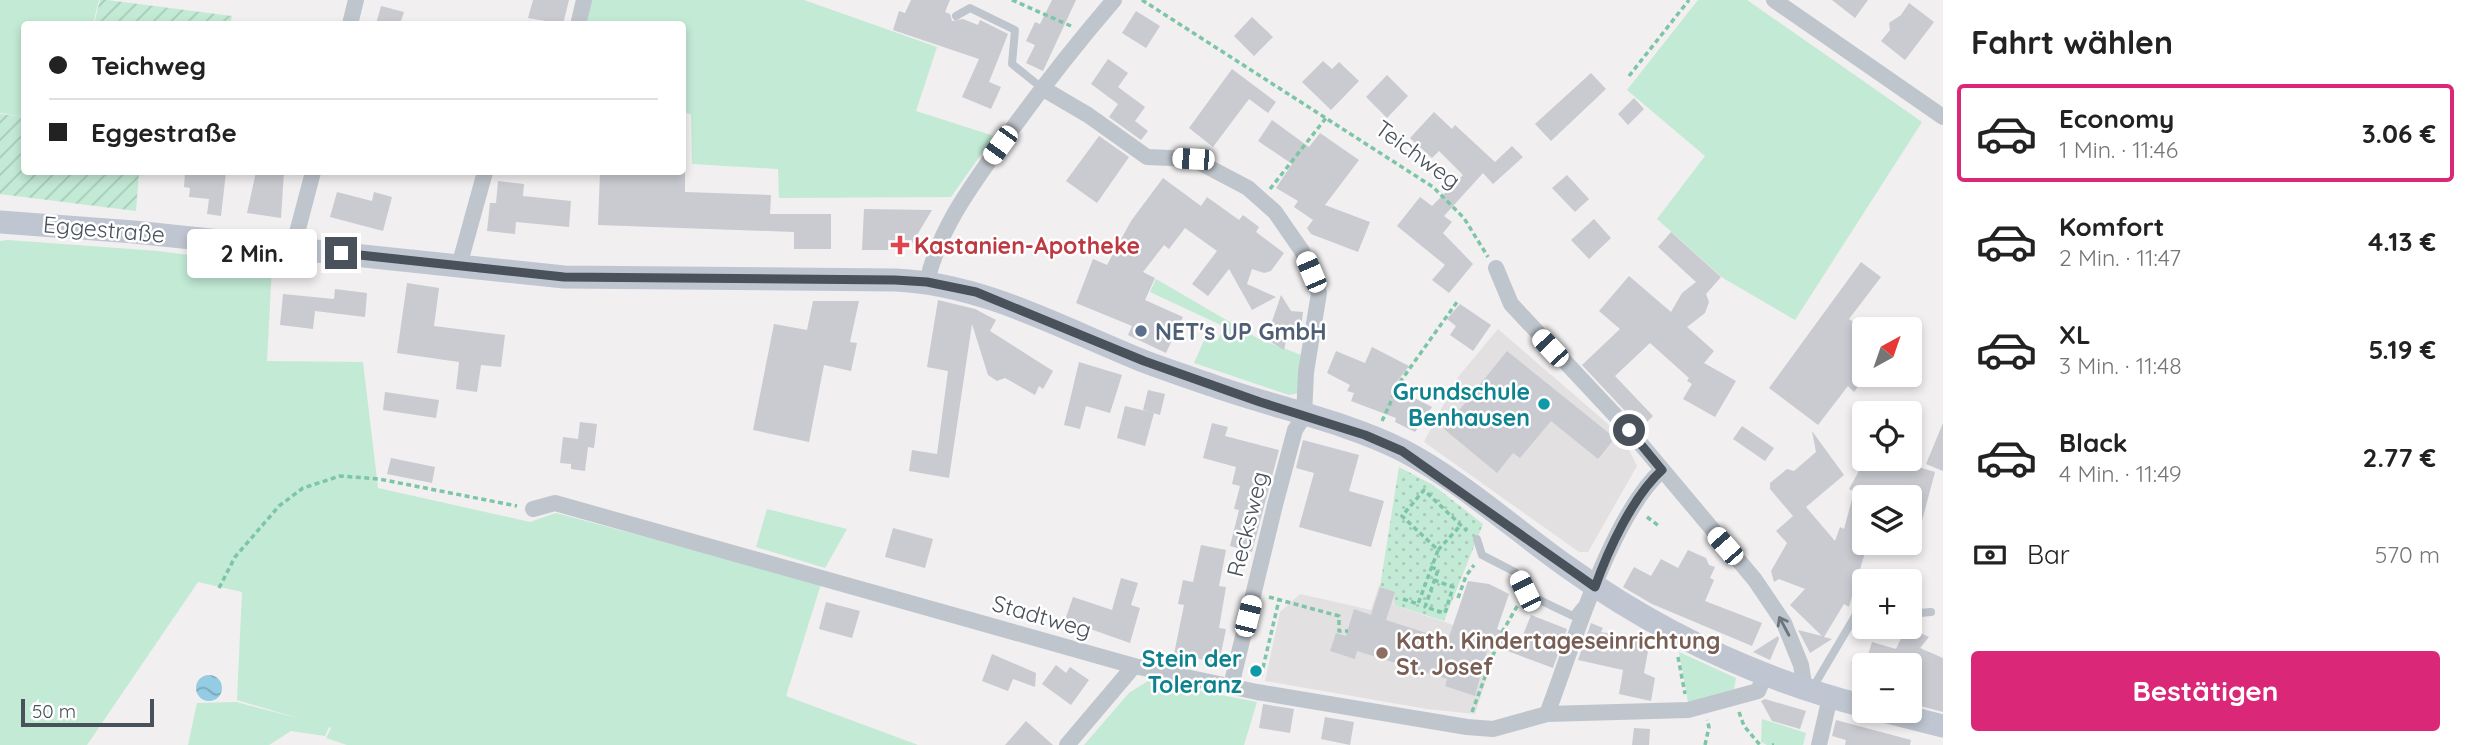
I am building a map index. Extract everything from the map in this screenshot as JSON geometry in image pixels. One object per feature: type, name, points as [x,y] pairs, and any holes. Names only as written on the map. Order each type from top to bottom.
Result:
[{"type":"main road","name":"Eggestraße","points":[[0,222],[64,225],[564,277],[927,282],[976,292],[1144,361],[1374,439],[1402,451],[1434,470],[1595,587],[1682,637],[1764,677],[1852,703]]},
{"type":"main road","points":[[1922,721],[1943,726]]},
{"type":"street","points":[[351,21],[356,0]]},
{"type":"street","points":[[579,21],[584,0]]},
{"type":"street","points":[[927,282],[942,237],[972,184],[1042,88],[1114,0]]},
{"type":"street","points":[[1774,0],[1943,117]]},
{"type":"street","points":[[1042,88],[1088,115],[1146,157],[1193,159],[1214,168],[1262,199],[1302,251],[1319,293],[1306,372],[1304,416]]},
{"type":"street","points":[[293,248],[312,175]]},
{"type":"street","points":[[459,266],[484,175]]},
{"type":"street","points":[[1496,268],[1511,304],[1629,430],[1755,580],[1784,623],[1815,693],[1819,745]]},
{"type":"street","name":"Recksweg","points":[[1231,686],[1295,430],[1304,416]]},
{"type":"street","points":[[1547,714],[1604,562],[1649,482],[1662,470]]},
{"type":"street","name":"Stadtweg","points":[[533,509],[555,503],[1135,666],[1257,692],[1467,727],[1493,729],[1547,714],[1695,709],[1758,691],[1764,677]]},
{"type":"street","points":[[1067,745],[1135,666]]},
{"type":"lane","points":[[956,16],[970,8],[1015,30],[1012,64],[1042,88]]},
{"type":"lane","points":[[1477,539],[1482,555],[1515,572],[1525,593],[1573,616],[1595,587]]},
{"type":"lane","points":[[1922,613],[1931,612]]},
{"type":"lane","points":[[1815,693],[1852,628]]},
{"type":"path","points":[[1012,0],[1084,34]]},
{"type":"path","name":"Teichweg","points":[[1142,0],[1433,187],[1464,218],[1496,268]]},
{"type":"path","points":[[1629,76],[1689,0]]},
{"type":"path","points":[[1262,199],[1326,117]]},
{"type":"path","points":[[1374,439],[1401,382],[1457,302]]},
{"type":"path","points":[[219,588],[235,557],[279,506],[303,488],[340,476],[379,479],[533,509]]},
{"type":"path","points":[[1438,550],[1402,516],[1424,490],[1477,539]]},
{"type":"path","points":[[1418,604],[1438,550],[1461,525]]},
{"type":"path","points":[[1458,598],[1466,576],[1482,555]]},
{"type":"path","points":[[1425,607],[1438,570],[1431,567]]},
{"type":"path","points":[[1403,599],[1445,613],[1453,587],[1434,580]]},
{"type":"path","points":[[1254,593],[1339,616],[1339,631],[1348,631]]},
{"type":"path","points":[[1467,727],[1501,634],[1525,593]]},
{"type":"path","points":[[1257,692],[1279,600]]},
{"type":"path","points":[[1682,637],[1677,653],[1695,709],[1709,727],[1705,745]]},
{"type":"path","points":[[1735,699],[1744,726],[1760,745]]},
{"type":"shaded area","points":[[1498,329],[1622,436],[1637,466],[1588,552],[1579,552],[1424,442],[1458,377]]},
{"type":"shaded area","name":"Kath. Kindertageseinrichtung St. Josef","points":[[1379,585],[1396,591],[1393,605],[1499,640],[1475,714],[1427,709],[1265,681],[1280,612],[1300,594],[1371,610]]},
{"type":"green space","points":[[0,0],[99,0],[94,21],[21,21],[21,116],[0,113]]},
{"type":"green space","points":[[100,0],[232,16],[231,21],[95,21]]},
{"type":"green space","points":[[587,0],[804,0],[937,47],[916,111],[994,136],[951,197],[779,198],[778,169],[692,164],[691,114],[686,113],[686,21],[582,21]]},
{"type":"green space","points":[[1698,0],[1747,0],[1922,122],[1795,320],[1723,278],[1657,219],[1705,156],[1627,90]]},
{"type":"green space","points":[[0,114],[21,117],[21,175],[139,175],[136,211],[0,194]]},
{"type":"green space","points":[[0,241],[158,251],[272,266],[267,361],[363,362],[378,488],[530,522],[556,513],[821,584],[786,696],[918,745],[347,745],[326,738],[331,728],[329,727],[325,736],[291,731],[269,745],[188,745],[197,703],[236,702],[301,719],[237,700],[242,592],[198,582],[87,745],[0,745]]},
{"type":"green space","points":[[1156,279],[1259,339],[1304,356],[1299,393],[1289,395],[1194,363],[1206,336],[1217,341],[1225,327],[1150,292]]},
{"type":"green space","points":[[1399,467],[1433,485],[1483,524],[1444,621],[1394,605],[1395,592],[1380,587]]},
{"type":"green space","points":[[767,509],[847,529],[825,568],[756,547]]},
{"type":"green space","points":[[1679,652],[1736,678],[1734,689],[1688,702]]},
{"type":"green space","points":[[1148,681],[1257,702],[1244,745],[1084,745],[1129,693]]},
{"type":"green space","points":[[1762,719],[1806,733],[1803,745],[1767,745],[1761,742]]},
{"type":"water","points":[[209,675],[218,679],[222,688],[218,697],[209,701],[200,697],[196,688],[200,679]]},
{"type":"building","points":[[533,0],[569,0],[564,21],[528,18]]},
{"type":"building","points":[[911,0],[950,0],[945,12],[950,14],[952,21],[963,19],[978,25],[980,20],[1008,34],[989,82],[1001,87],[991,109],[962,97],[979,59],[893,30],[899,11],[905,13]]},
{"type":"building","points":[[1052,0],[1076,0],[1043,71],[1026,63],[1035,45],[1026,41],[1035,22],[1040,24]]},
{"type":"building","points":[[1832,0],[1868,0],[1855,18]]},
{"type":"building","points":[[1909,3],[1934,22],[1905,60],[1881,41],[1890,30],[1889,23],[1901,15]]},
{"type":"building","points":[[381,6],[404,12],[401,21],[377,21]]},
{"type":"building","points":[[1136,11],[1160,26],[1146,48],[1122,33]]},
{"type":"building","points":[[1252,17],[1273,37],[1254,56],[1234,36]]},
{"type":"building","points":[[1108,59],[1128,73],[1118,87],[1145,107],[1135,121],[1148,131],[1141,140],[1109,117],[1118,104],[1091,84]]},
{"type":"building","points":[[1323,61],[1332,69],[1339,62],[1359,81],[1331,110],[1302,82]]},
{"type":"building","points":[[1232,69],[1276,102],[1268,113],[1249,99],[1213,147],[1189,128]]},
{"type":"building","points":[[1591,73],[1606,89],[1551,141],[1535,124]]},
{"type":"building","points":[[1387,75],[1408,96],[1387,118],[1366,97]]},
{"type":"building","points":[[1634,98],[1644,109],[1628,125],[1618,114]]},
{"type":"building","points":[[1434,112],[1452,129],[1455,125],[1495,162],[1512,146],[1523,157],[1493,184],[1483,173],[1444,216],[1452,222],[1443,233],[1473,264],[1449,293],[1432,280],[1445,265],[1397,226],[1420,197],[1432,206],[1463,175],[1439,151],[1432,158],[1410,138]]},
{"type":"building","points":[[1272,120],[1309,147],[1320,133],[1359,160],[1325,205],[1370,222],[1358,252],[1311,234],[1307,228],[1313,220],[1294,207],[1298,201],[1276,188],[1292,164],[1258,141]]},
{"type":"building","points":[[1099,136],[1129,157],[1097,203],[1066,181]]},
{"type":"building","points":[[185,175],[226,175],[221,216],[207,214],[209,199],[189,197],[190,188],[184,187]]},
{"type":"building","points":[[255,175],[284,175],[281,218],[247,213]]},
{"type":"building","points":[[600,175],[685,175],[685,192],[771,195],[770,214],[831,214],[831,249],[794,249],[794,232],[598,225]]},
{"type":"building","points":[[1567,175],[1589,199],[1575,212],[1552,188]]},
{"type":"building","points":[[1163,178],[1201,206],[1207,197],[1239,220],[1243,215],[1259,227],[1256,232],[1284,253],[1271,271],[1264,273],[1252,269],[1247,284],[1276,297],[1252,310],[1229,269],[1208,296],[1192,284],[1217,251],[1185,228],[1169,249],[1164,245],[1143,272],[1155,278],[1145,300],[1183,317],[1166,353],[1128,335],[1132,326],[1076,303],[1093,259],[1107,265],[1131,221]]},
{"type":"building","points":[[498,181],[524,184],[523,196],[571,201],[569,227],[516,222],[515,234],[487,231],[490,203],[496,203]]},
{"type":"building","points":[[337,192],[372,201],[374,192],[392,197],[383,231],[330,217]]},
{"type":"building","points":[[864,209],[932,210],[908,250],[862,250]]},
{"type":"building","points":[[1594,219],[1611,238],[1589,259],[1571,240]]},
{"type":"building","points":[[1671,232],[1721,277],[1706,294],[1709,302],[1705,313],[1687,327],[1714,351],[1704,363],[1736,381],[1715,417],[1683,399],[1692,384],[1687,381],[1689,378],[1650,343],[1615,376],[1653,416],[1641,428],[1582,365],[1620,329],[1599,311],[1629,276],[1671,312],[1682,293],[1696,282],[1658,247]]},
{"type":"building","points":[[1861,262],[1881,277],[1849,319],[1852,321],[1852,387],[1858,387],[1854,392],[1848,386],[1818,425],[1769,388]]},
{"type":"building","points":[[407,283],[439,288],[434,326],[505,335],[501,367],[481,365],[477,392],[456,389],[459,362],[397,353]]},
{"type":"building","points":[[335,289],[367,293],[365,317],[315,311],[313,329],[280,325],[283,294],[334,299]]},
{"type":"building","points":[[1281,295],[1291,311],[1303,312],[1300,339],[1287,337],[1284,350],[1266,339]]},
{"type":"building","points":[[938,300],[975,309],[996,320],[990,331],[1053,371],[1043,389],[1039,386],[1035,395],[1005,378],[997,381],[988,375],[972,324],[949,478],[909,471],[912,450],[937,454],[948,371],[927,367]]},
{"type":"building","points":[[813,301],[859,301],[850,342],[857,343],[851,371],[824,365],[809,442],[753,430],[774,324],[807,330]]},
{"type":"building","points":[[1460,304],[1491,325],[1473,351],[1450,335],[1456,326],[1447,319]]},
{"type":"building","points":[[1372,347],[1409,366],[1393,387],[1432,407],[1415,432],[1395,422],[1396,418],[1351,401],[1354,393],[1347,391],[1350,385],[1327,373],[1336,351],[1365,363]]},
{"type":"building","points":[[1507,351],[1615,438],[1598,459],[1551,421],[1520,458],[1513,453],[1497,473],[1444,429]]},
{"type":"building","points":[[1079,362],[1122,375],[1110,413],[1086,406],[1080,429],[1064,425]]},
{"type":"building","points":[[1148,390],[1165,394],[1160,415],[1143,410]]},
{"type":"building","points":[[385,392],[439,400],[436,418],[383,410]]},
{"type":"building","points":[[1125,406],[1154,413],[1145,446],[1117,438]]},
{"type":"building","points":[[580,422],[597,424],[594,448],[588,447],[585,471],[571,469],[571,464],[560,463],[563,437],[578,439]]},
{"type":"building","points":[[1212,423],[1228,427],[1225,436],[1279,450],[1252,552],[1230,546],[1239,510],[1234,509],[1240,486],[1232,484],[1236,467],[1203,458]]},
{"type":"building","points":[[1943,423],[1943,471],[1926,464]]},
{"type":"building","points":[[1742,426],[1774,448],[1765,461],[1733,439]]},
{"type":"building","points":[[1812,431],[1844,475],[1806,507],[1835,541],[1840,527],[1844,529],[1852,499],[1852,555],[1864,555],[1860,569],[1852,569],[1852,597],[1849,607],[1844,604],[1824,637],[1832,639],[1810,653],[1798,630],[1822,636],[1790,605],[1805,589],[1779,579],[1774,582],[1771,571],[1787,543],[1776,531],[1793,516],[1770,489],[1770,483],[1787,469],[1794,471],[1816,452]]},
{"type":"building","points":[[1303,440],[1359,455],[1349,491],[1384,501],[1371,547],[1299,527],[1314,473],[1296,468]]},
{"type":"building","points":[[391,458],[435,467],[432,483],[387,474]]},
{"type":"building","points":[[1922,468],[1935,472],[1922,521],[1922,485],[1852,485],[1852,491],[1849,489],[1859,471],[1922,471]]},
{"type":"building","points":[[893,528],[933,539],[925,568],[885,557]]},
{"type":"building","points":[[1201,545],[1226,550],[1219,586],[1226,587],[1219,628],[1226,629],[1219,663],[1174,654],[1184,605],[1178,604],[1183,580],[1193,582]]},
{"type":"building","points":[[1688,550],[1706,558],[1709,565],[1715,567],[1710,578],[1714,580],[1705,601],[1762,623],[1752,646],[1652,604],[1623,587],[1634,567],[1651,576],[1661,559],[1678,568]]},
{"type":"building","points":[[1121,578],[1138,583],[1131,605],[1140,608],[1130,643],[1065,620],[1073,597],[1112,610]]},
{"type":"building","points":[[1468,581],[1489,584],[1509,594],[1497,629],[1521,640],[1531,615],[1567,629],[1553,668],[1489,644],[1475,696],[1445,686],[1447,679],[1357,651],[1355,659],[1330,651],[1336,633],[1346,636],[1354,609],[1371,615],[1380,587],[1395,592],[1386,620],[1448,640]]},
{"type":"building","points":[[826,602],[860,611],[852,638],[819,629]]},
{"type":"building","points":[[1591,623],[1603,628],[1601,632],[1650,640],[1644,673],[1655,678],[1651,701],[1619,694],[1623,670],[1578,660]]},
{"type":"building","points":[[1922,634],[1929,637],[1920,648],[1943,658],[1943,712],[1922,706],[1922,653],[1869,653],[1872,642],[1896,649],[1901,639],[1922,639]]},
{"type":"building","points":[[1778,636],[1770,660],[1753,652]]},
{"type":"building","points":[[992,654],[1036,673],[1035,687],[1013,679],[1008,691],[982,681]]},
{"type":"building","points":[[1056,665],[1066,673],[1070,667],[1089,680],[1071,705],[1042,684]]},
{"type":"building","points":[[1765,699],[1806,711],[1800,729],[1772,721],[1761,701]]},
{"type":"building","points":[[1263,704],[1294,709],[1290,733],[1259,728]]},
{"type":"building","points":[[1325,717],[1354,722],[1350,745],[1321,739]]},
{"type":"building","points":[[1836,720],[1911,740],[1910,745],[1845,745],[1846,740],[1832,736]]},
{"type":"building","points":[[1026,721],[1053,745],[1005,745]]},
{"type":"building","points":[[1634,728],[1650,729],[1649,745],[1632,745]]},
{"type":"place","name":"Kastanien-Apotheke","points":[[900,245]]},
{"type":"place","name":"NET's UP GmbH","points":[[1141,331]]},
{"type":"place","name":"Grundschule Benhausen","points":[[1544,404]]},
{"type":"place","name":"Kath. Kindertageseinrichtung St. Josef","points":[[1382,653]]},
{"type":"place","name":"Stein der Toleranz","points":[[1256,671]]},
{"type":"route","points":[[341,253],[564,277],[895,280],[927,282],[976,292],[1144,361],[1365,435],[1402,451],[1434,470],[1595,587],[1604,562],[1649,482],[1662,470],[1629,430]]}]
